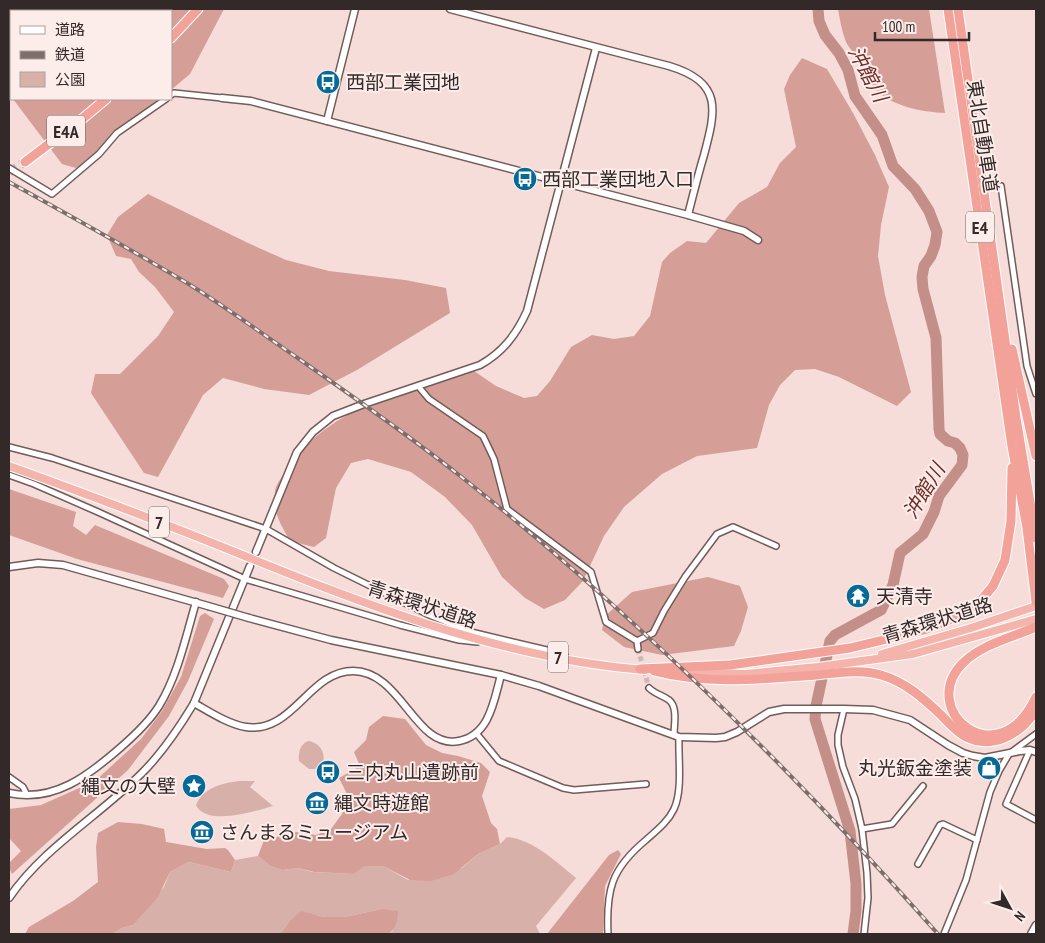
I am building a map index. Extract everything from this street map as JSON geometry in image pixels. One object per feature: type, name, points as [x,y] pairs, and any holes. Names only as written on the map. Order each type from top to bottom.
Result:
[{"type":"highway","points":[[172,37],[198,9]]},
{"type":"highway","name":"東北自動車道","points":[[948,9],[1016,445]]},
{"type":"highway","name":"東北自動車道","points":[[958,9],[998,288],[1016,445]]},
{"type":"highway","name":"E4A","points":[[24,162],[105,100]]},
{"type":"highway","points":[[998,288],[1036,456]]},
{"type":"highway","points":[[1016,445],[1036,538]]},
{"type":"highway","points":[[1016,445],[1036,604]]},
{"type":"highway","points":[[640,669],[730,665],[850,648],[888,640],[944,624],[970,609],[982,599],[992,586],[1005,560],[1009,542],[1016,445]]},
{"type":"highway","name":"青森環状道路","points":[[9,466],[115,504],[376,608],[490,643],[574,660],[650,670]]},
{"type":"highway","name":"青森環状道路","points":[[845,668],[1028,609],[1036,604]]},
{"type":"highway","points":[[1034,624],[977,652],[965,662],[956,671],[951,683],[949,696],[956,718],[964,727],[975,733],[988,735],[1012,728],[1024,719],[1036,697]]},
{"type":"highway","name":"青森環状道路","points":[[845,668],[913,654],[1034,624]]},
{"type":"highway","points":[[650,670],[676,677],[705,680],[845,668],[870,673],[894,680],[920,695],[956,730],[976,740],[991,741],[1008,738],[1028,722],[1036,710]]},
{"type":"street","points":[[327,121],[355,9]]},
{"type":"street","points":[[450,9],[686,71],[703,84],[709,94],[713,116],[688,215]]},
{"type":"street","points":[[256,552],[298,452],[322,423],[346,410],[480,365],[502,350],[512,339],[527,311],[596,48]]},
{"type":"street","points":[[172,94],[251,101],[688,215],[744,231],[758,240]]},
{"type":"street","points":[[9,168],[52,194],[99,154],[117,133],[165,100]]},
{"type":"street","points":[[1002,186],[1027,366],[1036,394]]},
{"type":"street","points":[[418,386],[429,399],[483,436],[494,459],[507,509],[591,572],[606,622],[637,641]]},
{"type":"street","points":[[9,447],[52,458],[266,529],[334,568],[429,615],[472,632],[555,652],[574,660]]},
{"type":"street","points":[[9,475],[98,512],[245,579],[400,625],[459,640],[490,643]]},
{"type":"street","points":[[637,641],[654,633],[664,611],[685,576],[716,534],[732,527],[776,546]]},
{"type":"street","points":[[9,566],[38,563],[63,565],[331,640],[501,675],[539,686],[676,736],[716,738],[725,736],[737,732],[768,712],[797,708],[873,710],[910,720],[948,745],[963,753],[974,756],[985,758],[1033,751]]},
{"type":"street","points":[[9,898],[42,860],[142,773],[177,731],[194,703],[250,566]]},
{"type":"street","points":[[9,793],[27,795],[59,790],[79,780],[102,764],[145,724],[159,706],[171,683],[196,602]]},
{"type":"street","points":[[637,641],[638,649]]},
{"type":"street","points":[[194,703],[234,724],[246,727],[267,726],[284,717],[318,685],[330,677],[341,672],[360,671],[370,674],[386,684],[430,734],[452,742],[460,741],[476,733],[485,724],[501,675]]},
{"type":"street","points":[[608,934],[607,911],[609,896],[618,870],[637,847],[663,825],[675,808],[678,785],[674,707],[669,700],[654,693],[649,688]]},
{"type":"street","points":[[844,709],[838,735],[838,746],[843,768],[855,799],[862,829],[868,873],[868,898],[864,934]]},
{"type":"street","points":[[476,733],[499,761],[563,788],[574,790],[646,784]]},
{"type":"street","points":[[944,934],[966,880],[990,792],[999,771],[1009,754],[1035,735],[1036,743]]},
{"type":"street","points":[[1033,751],[1006,804],[1036,820]]},
{"type":"street","points":[[9,777],[23,787],[27,795]]},
{"type":"street","points":[[862,829],[892,824],[923,786]]},
{"type":"street","points":[[918,864],[940,825],[943,824],[977,840]]},
{"type":"street","points":[[1031,934],[1036,925]]},
{"type":"green space","points":[[308,741],[318,745],[324,758],[323,762],[315,769],[309,769],[299,761],[300,749]]},
{"type":"green space","points":[[255,781],[250,787],[273,806],[244,814],[220,816],[201,812],[196,805],[208,790],[226,783]]},
{"type":"green space","points":[[507,837],[526,842],[535,847],[576,878],[536,926],[540,934],[388,934],[393,931],[381,909],[345,917],[317,915],[289,922],[280,934],[112,934],[122,928],[133,925],[164,887],[170,872],[189,862],[231,872],[235,860],[258,856],[270,866],[282,870],[298,868],[312,872],[354,874],[365,866],[383,866],[408,880],[462,868],[478,854],[500,844]]},
{"type":"shaded area","points":[[9,9],[224,9],[190,74],[172,89],[172,10],[10,10],[10,96]]},
{"type":"shaded area","points":[[838,9],[929,9],[945,113],[926,111],[897,104],[874,88],[862,64],[846,42]]},
{"type":"shaded area","points":[[802,58],[827,69],[853,113],[889,187],[881,225],[878,256],[885,295],[911,392],[897,406],[839,377],[815,369],[795,370],[780,385],[769,405],[757,448],[697,456],[662,474],[624,507],[604,536],[583,581],[565,600],[544,609],[525,598],[502,577],[472,525],[445,497],[411,472],[368,459],[351,463],[336,488],[326,538],[314,547],[290,541],[276,512],[275,491],[279,481],[302,450],[320,433],[342,418],[389,396],[462,370],[474,371],[496,386],[524,398],[537,396],[550,381],[571,347],[592,335],[614,339],[634,336],[650,316],[662,262],[670,253],[687,241],[706,243],[739,203],[767,187],[780,163],[796,147],[784,89],[790,75]]},
{"type":"shaded area","points":[[14,100],[160,100],[116,133],[93,159],[76,168],[62,164]]},
{"type":"shaded area","points":[[148,194],[286,260],[329,271],[405,280],[446,288],[450,313],[357,370],[309,395],[264,389],[223,378],[203,395],[158,477],[144,473],[91,393],[95,374],[120,374],[158,336],[174,312],[155,287],[139,272],[131,259],[116,256],[107,235],[118,217]]},
{"type":"shaded area","points":[[9,489],[76,512],[73,526],[86,535],[95,525],[224,579],[229,586],[223,598],[77,559],[9,535]]},
{"type":"shaded area","points":[[708,577],[740,586],[748,607],[741,631],[734,646],[662,655],[624,647],[602,630],[605,616],[632,592]]},
{"type":"shaded area","points":[[205,613],[214,619],[188,681],[169,716],[128,770],[12,874],[9,863],[21,851],[9,838],[9,809],[41,805],[95,781],[141,739],[162,711],[181,677],[200,616]]},
{"type":"shaded area","points":[[383,716],[405,719],[426,745],[442,753],[481,763],[490,772],[482,796],[491,823],[497,829],[500,844],[478,854],[454,874],[431,881],[410,880],[383,866],[365,866],[354,874],[314,872],[298,868],[282,870],[270,866],[258,856],[264,840],[296,832],[316,835],[331,829],[342,814],[348,796],[339,778],[360,766],[354,752],[366,740],[369,727]]},
{"type":"shaded area","points":[[118,822],[142,824],[164,829],[166,842],[207,849],[225,848],[235,860],[231,872],[189,862],[170,872],[158,897],[133,925],[122,928],[112,934],[25,934],[29,927],[73,901],[98,882],[96,847],[98,833]]},
{"type":"shaded area","points":[[618,850],[621,854],[605,886],[603,934],[547,934],[609,855]]},
{"type":"shaded area","points":[[381,909],[398,911],[396,924],[388,934],[280,934],[301,911],[324,917],[345,917]]},
{"type":"waterway","name":"沖館川","points":[[818,9],[819,21],[825,35],[839,53],[848,70],[855,96],[882,135],[893,166],[915,189],[929,211],[937,232],[935,245],[931,256],[924,266],[922,277],[923,289],[936,338],[939,429],[940,434],[948,441],[955,443],[963,455],[962,465],[939,496],[934,512],[923,534],[900,553],[893,585],[881,610],[835,635],[830,641],[815,719],[850,831],[856,884],[856,911],[853,934]]},
{"type":"tunnel","points":[[9,172],[25,162]]},
{"type":"tunnel","points":[[638,649],[649,688]]},
{"type":"railway","points":[[9,182],[121,244],[202,292],[362,403],[459,475],[524,527],[648,637],[768,752],[938,934]]},
{"type":"place","name":"西部工業団地","points":[[328,82]]},
{"type":"place","name":"西部工業団地入口","points":[[525,179]]},
{"type":"place","name":"天清寺","points":[[858,596]]},
{"type":"place","name":"丸光鈑金塗装","points":[[989,768]]},
{"type":"place","name":"三内丸山遺跡前","points":[[328,772]]},
{"type":"place","name":"縄文の大壁","points":[[194,786]]},
{"type":"place","name":"縄文時遊館","points":[[317,803]]},
{"type":"place","name":"さんまるミュージアム","points":[[202,832]]}]
